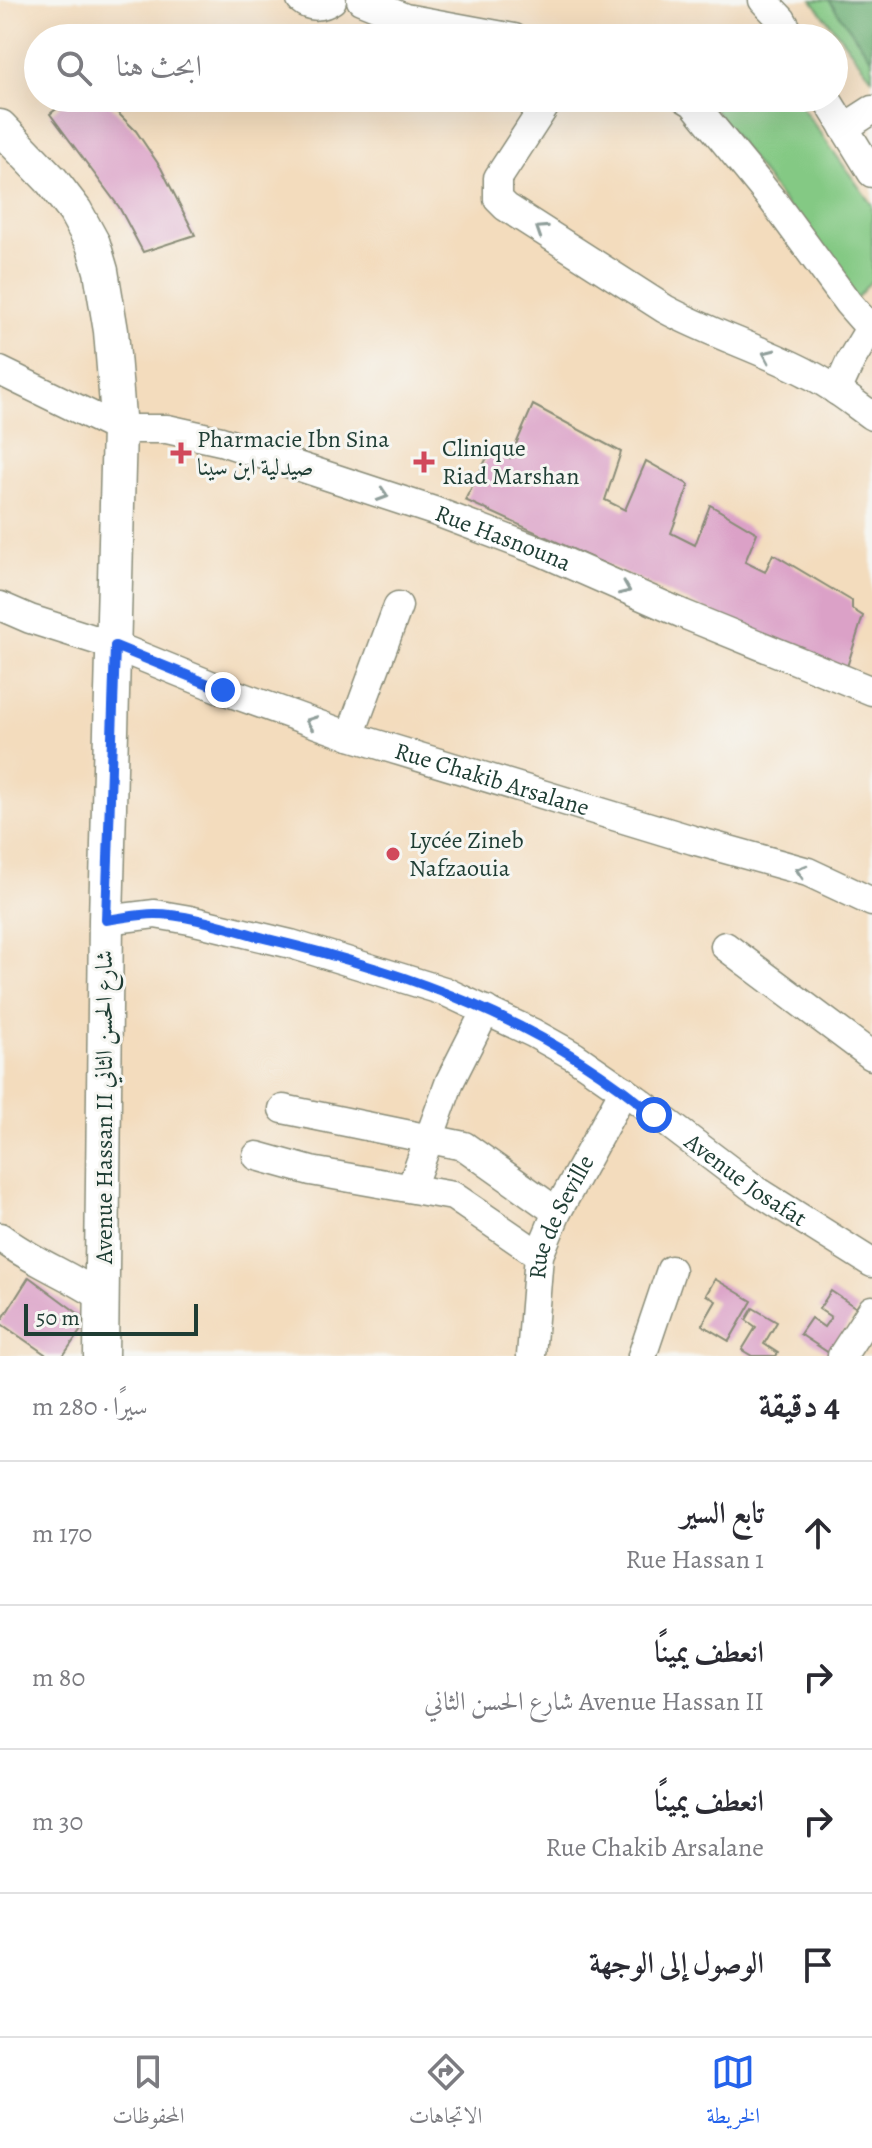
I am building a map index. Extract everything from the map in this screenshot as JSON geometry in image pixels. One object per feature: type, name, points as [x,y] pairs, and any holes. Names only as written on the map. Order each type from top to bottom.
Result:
[{"type":"street","points":[[301,0],[320,6],[332,0]]},
{"type":"street","points":[[361,0],[405,18],[438,24]]},
{"type":"street","points":[[844,128],[872,110]]},
{"type":"street","points":[[541,112],[498,178],[498,199],[586,261],[665,309],[805,372],[872,416]]},
{"type":"street","points":[[702,112],[774,202],[848,303],[871,326],[837,391]]},
{"type":"street","points":[[834,112],[872,173]]},
{"type":"street","name":"Avenue Hassan II شارع الحسن الثاني","points":[[0,127],[52,181],[75,211],[93,244],[108,306],[119,429],[106,920],[101,1356]]},
{"type":"street","points":[[0,371],[119,429]]},
{"type":"street","name":"Rue Hasnouna","points":[[119,429],[167,429],[221,441],[434,511],[542,552],[683,614],[872,691]]},
{"type":"street","name":"Rue Chakib Arsalane","points":[[0,606],[30,619],[115,646],[223,690],[350,736],[808,872],[872,902]]},
{"type":"street","points":[[350,736],[398,606]]},
{"type":"street","name":"Avenue Josafat","points":[[106,920],[155,914],[277,940],[423,982],[486,1010],[533,1033],[624,1090],[756,1190],[872,1263]]},
{"type":"street","points":[[725,946],[872,1056]]},
{"type":"street","points":[[411,1188],[450,1081],[486,1010]]},
{"type":"street","name":"Rue de Seville","points":[[531,1356],[539,1255],[557,1212],[624,1090]]},
{"type":"street","points":[[283,1109],[464,1146],[557,1212]]},
{"type":"street","points":[[257,1156],[311,1171],[460,1199],[539,1255]]},
{"type":"street","points":[[0,1237],[37,1262],[103,1298]]},
{"type":"street","points":[[642,1356],[671,1270]]},
{"type":"street","points":[[842,1356],[872,1310]]},
{"type":"green space","points":[[812,0],[872,0],[872,78],[848,47],[848,24],[830,24]]},
{"type":"green space","points":[[829,0],[872,0],[872,60],[848,24]]},
{"type":"green space","points":[[716,112],[805,112],[872,205],[872,280],[856,299]]},
{"type":"building","points":[[117,112],[136,131],[161,168],[195,235],[143,252],[119,207],[50,114]]},
{"type":"building","points":[[533,405],[621,452],[605,500],[625,510],[646,461],[689,485],[671,533],[695,545],[710,505],[757,533],[745,562],[765,572],[773,554],[852,601],[852,609],[863,616],[845,673],[465,500],[492,448],[510,458]]},
{"type":"building","points":[[29,1277],[83,1317],[83,1327],[63,1356],[48,1356],[0,1323]]},
{"type":"building","points":[[715,1279],[752,1301],[729,1341],[702,1325],[716,1301],[706,1295]]},
{"type":"building","points":[[831,1291],[858,1309],[829,1353],[800,1334],[811,1318],[824,1327],[831,1317],[819,1309]]},
{"type":"building","points":[[753,1308],[777,1322],[764,1344],[778,1353],[776,1356],[752,1356],[742,1350],[756,1327],[746,1320]]},
{"type":"place","name":"Pharmacie Ibn Sina صيدلية ابن سينا","points":[[181,453]]},
{"type":"place","name":"Clinique Riad Marshan","points":[[424,462]]},
{"type":"place","name":"Lycée Zineb Nafzaouia","points":[[393,854]]},
{"type":"route","points":[[223,690],[115,646],[106,920],[155,914],[190,920],[291,944],[423,982],[533,1033],[574,1056],[654,1115]]}]
